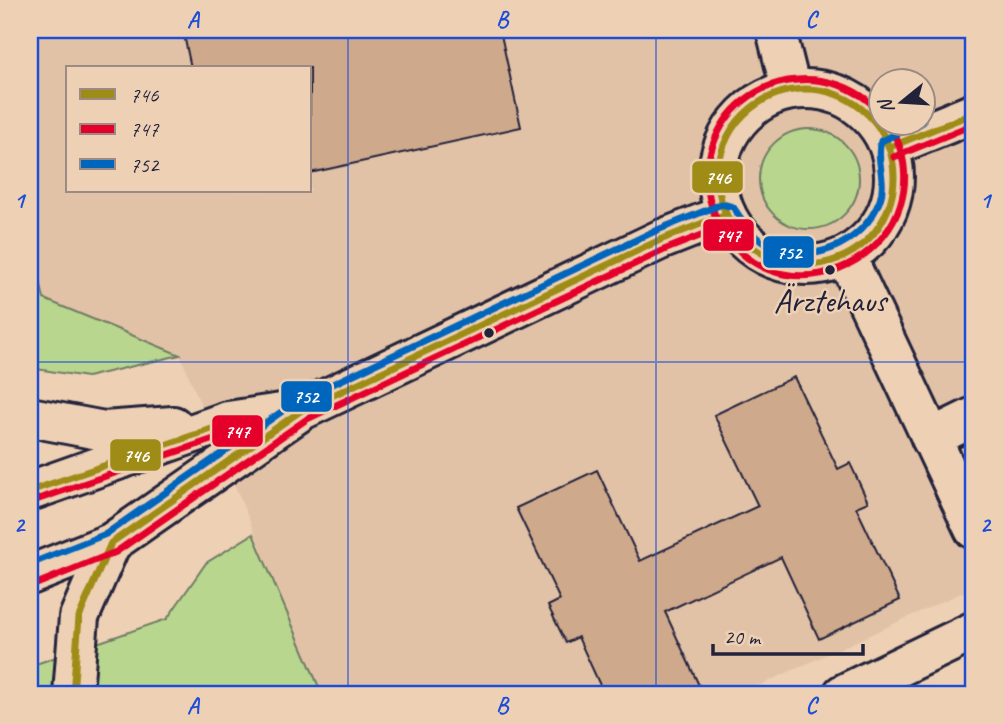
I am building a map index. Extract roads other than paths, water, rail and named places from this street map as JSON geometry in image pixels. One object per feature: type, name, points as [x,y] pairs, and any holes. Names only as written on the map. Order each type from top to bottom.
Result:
[{"type":"street","points":[[776,30],[791,90]]},
{"type":"street","points":[[791,90],[825,90],[857,104],[882,131],[890,147],[894,173],[891,202],[882,222],[867,241],[846,256],[810,266],[786,263],[761,254],[740,237],[726,214],[718,184],[720,156],[728,133],[742,115],[762,99],[791,90]]},
{"type":"street","points":[[890,147],[974,113]]},
{"type":"street","points":[[30,575],[111,543],[302,410],[660,240],[726,214]]},
{"type":"street","points":[[846,256],[974,529]]},
{"type":"street","points":[[30,418],[104,431],[228,421],[302,410]]},
{"type":"street","points":[[930,438],[974,417]]},
{"type":"street","points":[[30,491],[228,421]]},
{"type":"street","points":[[73,694],[79,617],[111,543]]},
{"type":"street","points":[[844,694],[974,631]]},
{"type":"place","name":"Ärztehaus","points":[[830,270]]}]
